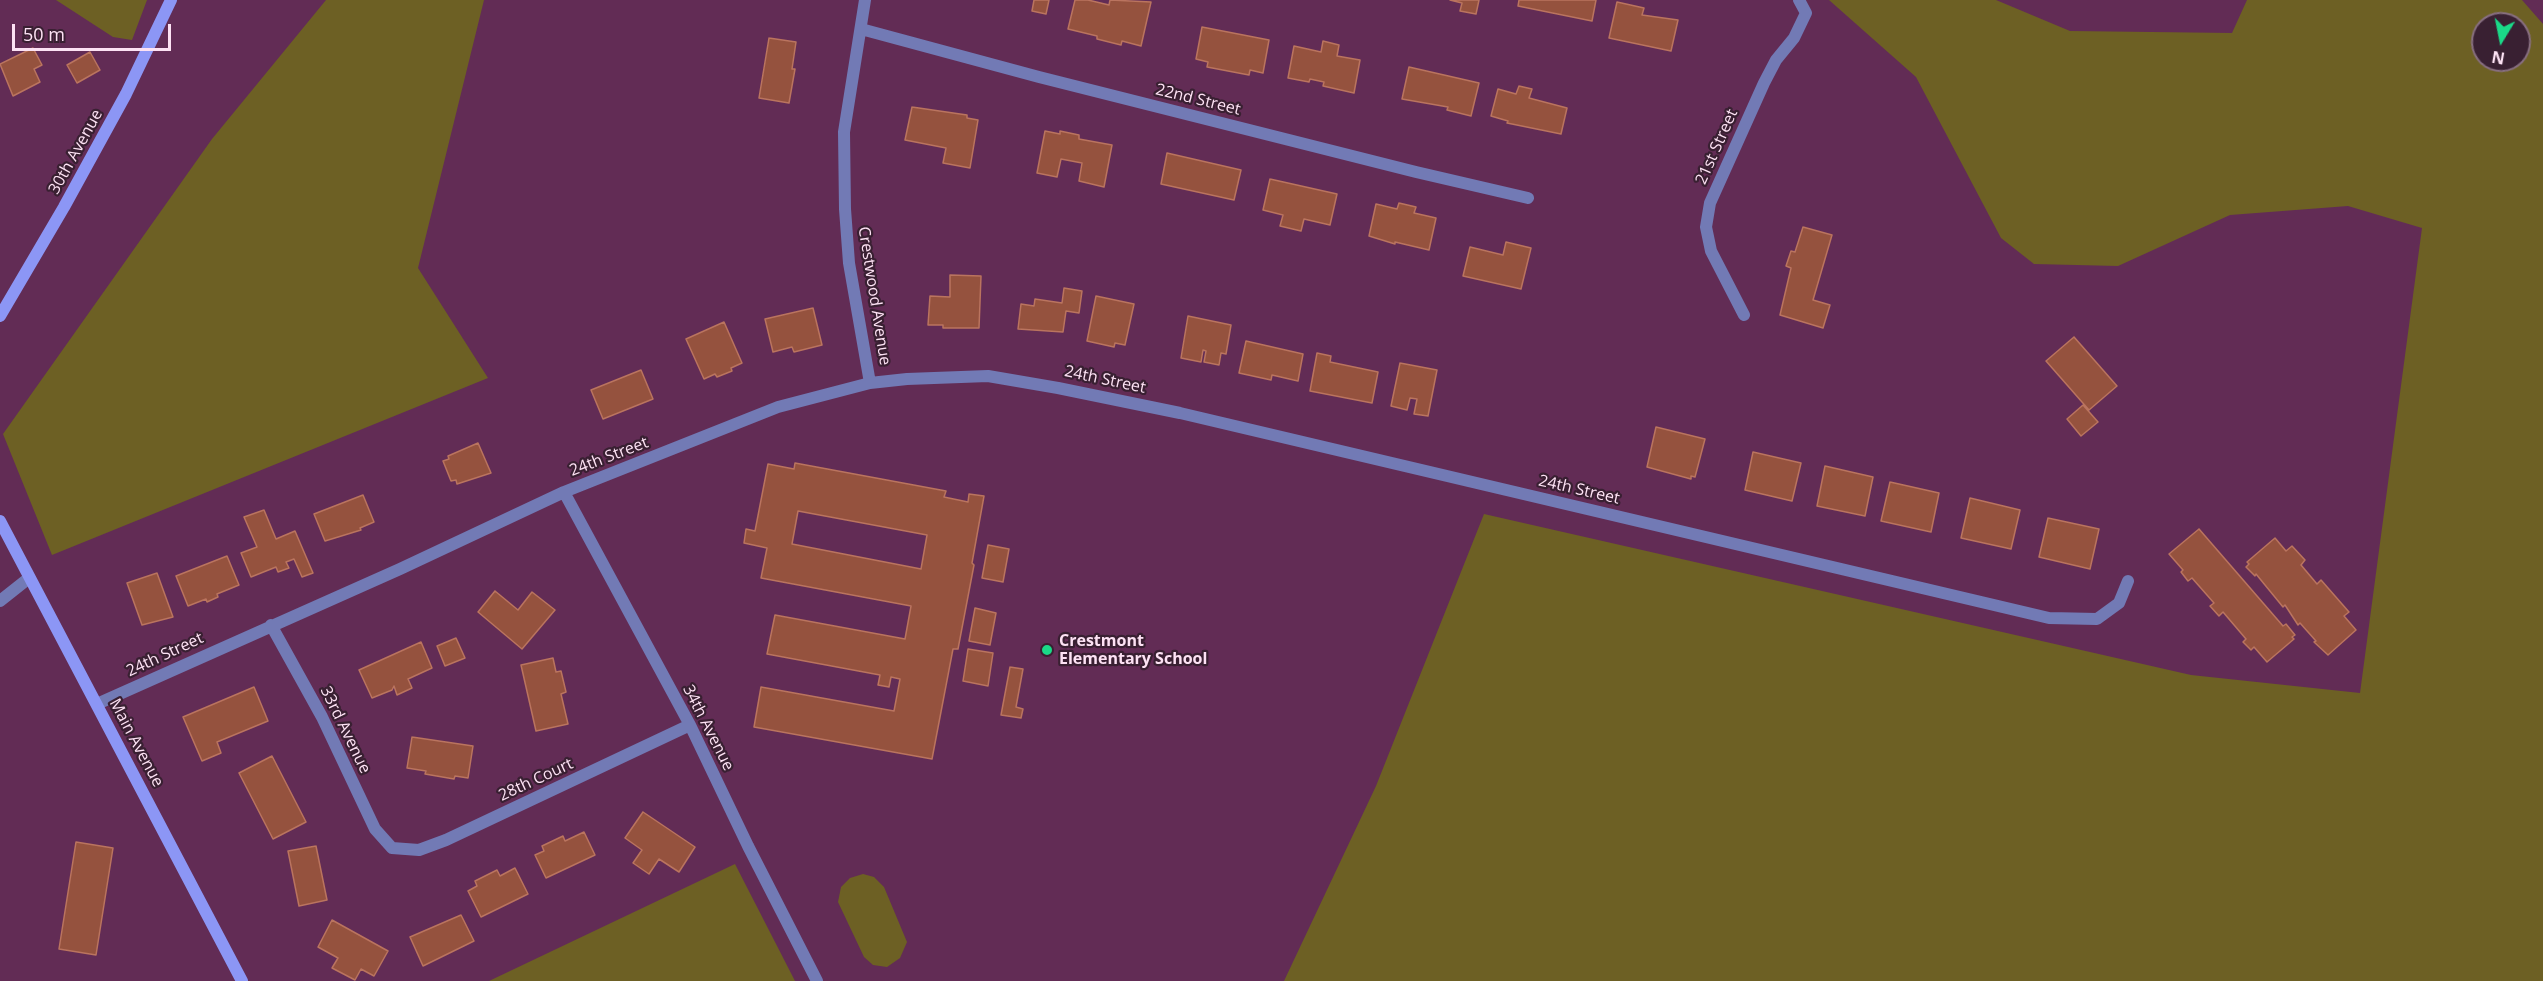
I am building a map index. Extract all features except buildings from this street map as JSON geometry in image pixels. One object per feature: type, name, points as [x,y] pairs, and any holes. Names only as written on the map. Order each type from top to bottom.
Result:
[{"type":"main road","name":"30th Avenue","points":[[0,316],[126,94],[171,0]]},
{"type":"main road","name":"Main Avenue","points":[[0,521],[242,981]]},
{"type":"street","name":"Crestwood Avenue","points":[[865,0],[844,132],[845,209],[849,263],[870,383]]},
{"type":"street","name":"21st Street","points":[[1744,315],[1711,251],[1706,227],[1710,203],[1764,83],[1776,60],[1794,38],[1806,13],[1799,0]]},
{"type":"street","name":"22nd Street","points":[[861,29],[1039,77],[1528,198]]},
{"type":"street","name":"24th Street","points":[[97,704],[400,569],[564,492],[778,407],[870,383],[988,376],[1058,387],[1214,420],[2049,618],[2097,619],[2119,603],[2128,580]]},
{"type":"street","name":"34th Avenue","points":[[564,492],[690,725],[748,846],[817,981]]},
{"type":"street","points":[[0,601],[29,578]]},
{"type":"street","name":"33rd Avenue","points":[[271,625],[322,717],[375,829],[392,848]]},
{"type":"street","name":"28th Court","points":[[392,848],[419,850],[446,840],[690,725]]},
{"type":"shaded area","points":[[56,0],[147,0],[132,40],[113,37]]},
{"type":"shaded area","points":[[326,0],[484,0],[418,268],[488,378],[52,555],[3,434],[212,139]]},
{"type":"shaded area","points":[[1829,0],[1996,0],[2070,31],[2232,33],[2247,0],[2522,0],[2543,24],[2543,981],[1284,981],[1376,786],[1484,514],[2191,675],[2360,693],[2422,228],[2348,206],[2230,215],[2118,266],[2034,264],[2001,238],[1916,77]]},
{"type":"shaded area","points":[[735,864],[795,981],[489,981]]},
{"type":"shaded area","points":[[863,874],[874,877],[884,887],[907,942],[900,958],[887,967],[873,965],[864,957],[838,902],[841,887],[850,878]]},
{"type":"place","name":"Crestmont Elementary School","points":[[1047,650]]}]
